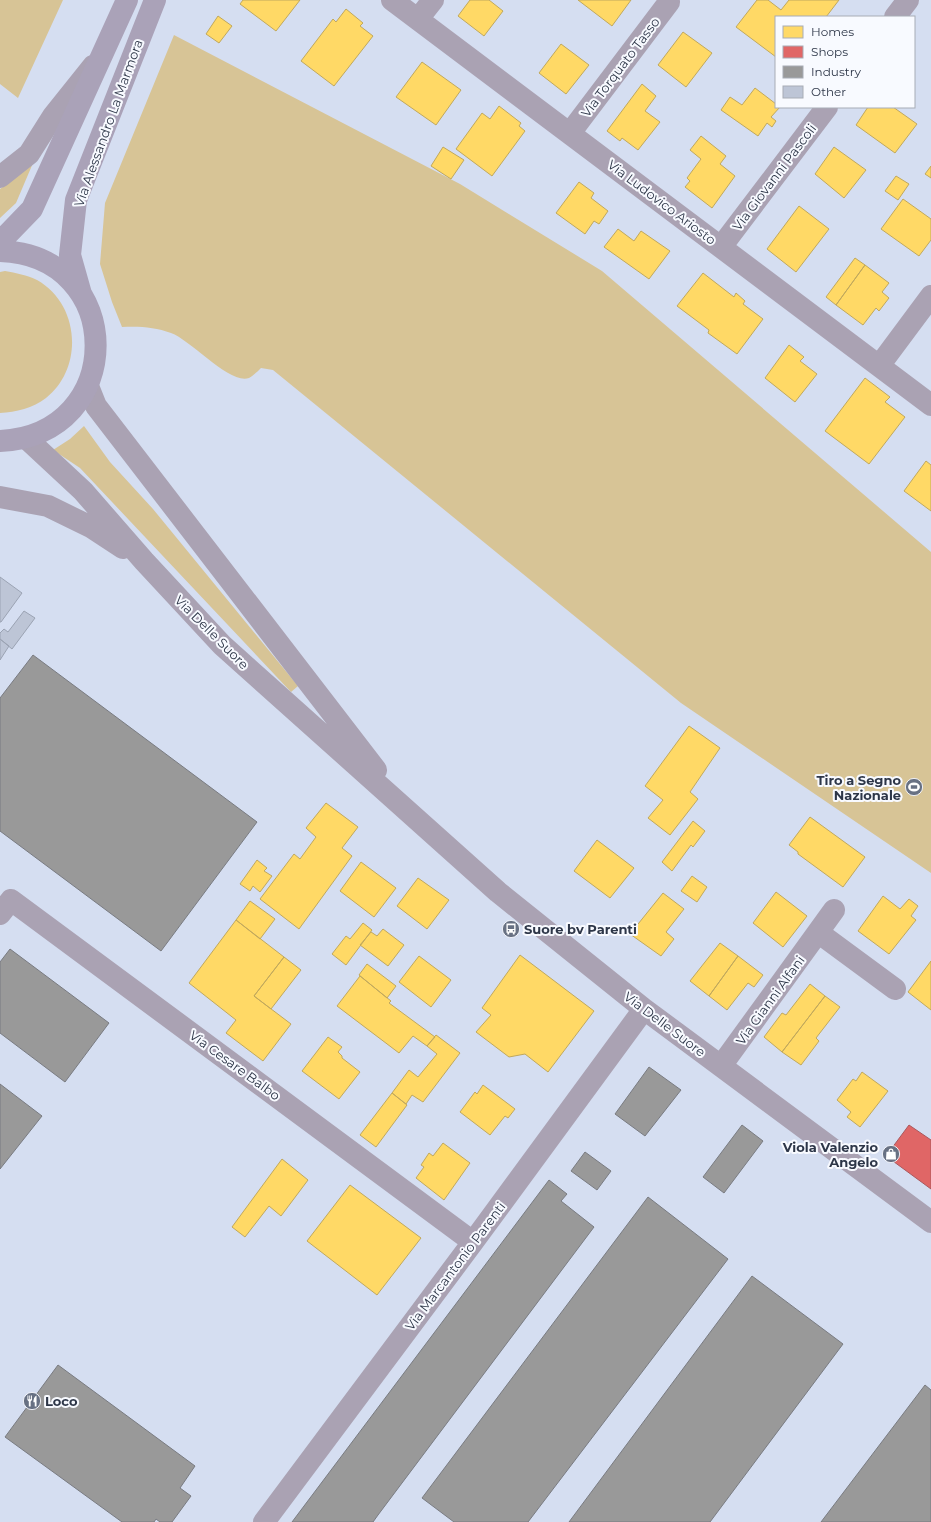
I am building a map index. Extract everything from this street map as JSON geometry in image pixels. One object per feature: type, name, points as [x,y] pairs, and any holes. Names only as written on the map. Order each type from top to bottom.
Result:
[{"type":"main road","name":"Via Alessandro La Marmora","points":[[0,242],[32,209],[127,0]]},
{"type":"main road","name":"Via Alessandro La Marmora","points":[[81,294],[70,255],[76,200],[155,0]]},
{"type":"main road","points":[[0,251],[18,251],[42,260],[64,274],[81,294],[90,311],[95,330],[97,349],[94,368],[88,386],[79,401],[64,417],[41,432],[26,438],[0,441]]},
{"type":"street","name":"Via Ludovico Ariosto","points":[[392,0],[931,405]]},
{"type":"street","points":[[418,19],[433,0]]},
{"type":"street","points":[[896,16],[908,0]]},
{"type":"street","name":"Via Torquato Tasso","points":[[570,133],[669,2]]},
{"type":"street","points":[[0,176],[29,154],[53,116],[100,57]]},
{"type":"street","name":"Via Giovanni Pascoli","points":[[721,247],[826,108]]},
{"type":"street","points":[[879,366],[931,296]]},
{"type":"street","name":"Via Delle Suore","points":[[88,386],[96,406],[409,814]]},
{"type":"street","name":"Via Delle Suore","points":[[26,438],[83,491],[144,561],[222,645],[409,814],[498,892],[644,1009],[931,1222]]},
{"type":"street","points":[[0,497],[48,506],[91,527],[144,561]]},
{"type":"street","name":"Via Cesare Balbo","points":[[0,914],[11,900],[474,1242]]},
{"type":"street","name":"Via Gianni Alfani","points":[[721,1066],[819,933],[834,910]]},
{"type":"street","points":[[819,933],[895,989]]},
{"type":"street","name":"Via Marcantonio Parenti","points":[[264,1522],[474,1242],[644,1009]]},
{"type":"shaded area","points":[[0,0],[63,0],[18,98],[0,84]]},
{"type":"shaded area","points":[[174,35],[460,184],[602,271],[931,552],[931,873],[681,703],[273,370],[261,368],[249,378],[241,378],[221,369],[189,344],[171,333],[147,327],[122,327],[100,264],[105,203]]},
{"type":"shaded area","points":[[33,163],[16,203],[0,218],[0,189]]},
{"type":"shaded area","points":[[5,271],[33,278],[51,291],[62,304],[69,320],[72,337],[71,354],[67,370],[58,385],[46,398],[30,407],[12,412],[0,413],[0,272]]},
{"type":"shaded area","points":[[84,426],[110,462],[153,509],[298,686],[291,692],[80,468],[53,450],[70,439]]},
{"type":"building: Homes","points":[[243,0],[300,0],[276,31],[240,4]]},
{"type":"building: Homes","points":[[470,0],[489,0],[503,11],[484,36],[458,16]]},
{"type":"building: Homes","points":[[578,0],[631,0],[612,26]]},
{"type":"building: Homes","points":[[757,0],[768,0],[781,10],[789,0],[839,0],[827,16],[775,16],[775,56],[736,27]]},
{"type":"building: Homes","points":[[346,9],[363,23],[360,26],[373,36],[334,86],[301,61],[333,19],[336,22]]},
{"type":"building: Homes","points":[[218,16],[232,26],[219,43],[206,34]]},
{"type":"building: Homes","points":[[683,32],[712,53],[686,87],[658,65]]},
{"type":"building: Homes","points":[[561,44],[589,65],[566,94],[539,73]]},
{"type":"building: Homes","points":[[422,62],[461,90],[436,125],[396,97]]},
{"type":"building: Homes","points":[[642,84],[656,96],[645,111],[660,122],[638,150],[622,138],[620,141],[607,131]]},
{"type":"building: Homes","points":[[755,88],[775,103],[775,108],[779,108],[771,117],[776,121],[772,127],[767,123],[758,136],[721,110],[730,97],[742,105]]},
{"type":"building: Homes","points":[[499,106],[521,123],[519,126],[525,131],[492,176],[456,149],[482,113],[490,119]]},
{"type":"building: Homes","points":[[867,108],[894,108],[917,124],[895,153],[856,125]]},
{"type":"building: Homes","points":[[701,136],[726,156],[720,164],[735,176],[712,208],[685,187],[690,181],[687,178],[701,159],[690,150]]},
{"type":"building: Homes","points":[[443,147],[464,160],[451,179],[431,166]]},
{"type":"building: Homes","points":[[834,147],[866,170],[844,198],[815,174]]},
{"type":"building: Homes","points":[[931,166],[931,178],[925,174]]},
{"type":"building: Homes","points":[[896,176],[909,184],[898,200],[885,191]]},
{"type":"building: Homes","points":[[579,182],[594,193],[591,198],[608,211],[599,224],[594,221],[585,234],[556,213]]},
{"type":"building: Homes","points":[[903,199],[931,219],[931,240],[919,256],[881,229]]},
{"type":"building: Homes","points":[[799,206],[829,229],[796,272],[767,249]]},
{"type":"building: Homes","points":[[618,229],[634,241],[641,231],[670,251],[649,279],[604,247]]},
{"type":"building: Homes","points":[[855,258],[865,265],[836,305],[826,297]]},
{"type":"building: Homes","points":[[865,265],[889,283],[882,292],[889,298],[879,311],[876,308],[863,325],[836,305]]},
{"type":"building: Homes","points":[[703,273],[734,297],[736,293],[745,301],[743,304],[763,319],[737,354],[708,333],[709,330],[677,306]]},
{"type":"building: Homes","points":[[789,345],[804,357],[800,361],[817,374],[795,402],[765,378]]},
{"type":"building: Homes","points":[[865,378],[890,397],[885,402],[905,417],[869,464],[825,431]]},
{"type":"building: Homes","points":[[926,461],[931,465],[931,511],[904,491]]},
{"type":"building: Homes","points":[[689,726],[720,748],[690,792],[698,799],[670,835],[648,818],[663,800],[645,786]]},
{"type":"building: Homes","points":[[326,803],[358,827],[342,848],[352,856],[299,929],[260,899],[294,854],[300,859],[316,837],[306,828]]},
{"type":"building: Homes","points":[[810,817],[865,857],[843,887],[798,854],[798,852],[789,845]]},
{"type":"building: Homes","points":[[693,821],[705,831],[693,847],[691,845],[672,871],[662,862]]},
{"type":"building: Homes","points":[[597,840],[634,868],[610,898],[574,871]]},
{"type":"building: Homes","points":[[257,860],[267,868],[264,871],[272,876],[260,892],[253,886],[250,891],[240,884]]},
{"type":"building: Homes","points":[[361,862],[396,888],[374,917],[340,891]]},
{"type":"building: Homes","points":[[692,876],[707,887],[697,902],[681,891]]},
{"type":"building: Homes","points":[[418,878],[449,900],[427,929],[397,906]]},
{"type":"building: Homes","points":[[776,892],[807,916],[783,947],[753,923]]},
{"type":"building: Homes","points":[[663,893],[684,909],[666,932],[674,939],[661,956],[630,934]]},
{"type":"building: Homes","points":[[883,896],[900,909],[909,899],[918,906],[911,916],[916,920],[889,954],[858,931]]},
{"type":"building: Homes","points":[[250,901],[275,919],[260,939],[236,920]]},
{"type":"building: Homes","points":[[236,920],[284,957],[254,996],[291,1024],[263,1061],[226,1033],[236,1020],[189,983]]},
{"type":"building: Homes","points":[[363,923],[372,930],[346,965],[332,954],[346,936],[350,939]]},
{"type":"building: Homes","points":[[383,929],[404,945],[388,966],[360,945],[371,932],[377,936]]},
{"type":"building: Homes","points":[[720,943],[738,956],[709,996],[690,981]]},
{"type":"building: Homes","points":[[520,955],[594,1011],[548,1072],[525,1054],[509,1057],[476,1032],[491,1015],[482,1008]]},
{"type":"building: Homes","points":[[419,956],[451,980],[431,1007],[399,982]]},
{"type":"building: Homes","points":[[738,956],[763,975],[754,987],[748,983],[727,1010],[709,996]]},
{"type":"building: Homes","points":[[284,957],[301,970],[271,1009],[254,996]]},
{"type":"building: Homes","points":[[931,961],[931,1010],[908,992]]},
{"type":"building: Homes","points":[[367,964],[396,986],[387,998],[359,975]]},
{"type":"building: Homes","points":[[360,976],[391,1001],[389,1003],[435,1037],[427,1046],[413,1036],[399,1053],[337,1006]]},
{"type":"building: Homes","points":[[810,984],[825,996],[782,1052],[764,1037],[782,1013],[786,1015]]},
{"type":"building: Homes","points":[[825,996],[840,1007],[816,1038],[819,1041],[801,1065],[782,1052]]},
{"type":"building: Homes","points":[[436,1035],[460,1053],[423,1102],[412,1095],[406,1104],[392,1093],[409,1070],[418,1077],[437,1054],[427,1046]]},
{"type":"building: Homes","points":[[328,1037],[342,1047],[338,1052],[342,1058],[360,1072],[339,1099],[302,1071]]},
{"type":"building: Homes","points":[[862,1072],[888,1091],[860,1127],[847,1117],[851,1112],[837,1100],[853,1079],[856,1081]]},
{"type":"building: Homes","points":[[483,1085],[515,1109],[508,1118],[505,1116],[490,1135],[460,1112],[475,1092],[477,1094]]},
{"type":"building: Homes","points":[[392,1093],[407,1105],[376,1147],[360,1135]]},
{"type":"building: Homes","points":[[443,1143],[470,1163],[444,1200],[416,1178],[424,1167],[421,1165],[429,1153],[433,1156]]},
{"type":"building: Homes","points":[[282,1159],[308,1180],[281,1216],[269,1206],[245,1237],[232,1227]]},
{"type":"building: Homes","points":[[350,1185],[421,1238],[377,1295],[307,1241]]},
{"type":"building: Shops","points":[[909,1125],[931,1140],[931,1189],[886,1156]]},
{"type":"building: Industry","points":[[33,655],[257,822],[161,951],[0,831],[0,698]]},
{"type":"building: Industry","points":[[10,949],[109,1023],[65,1082],[0,1033],[0,962]]},
{"type":"building: Industry","points":[[649,1067],[681,1090],[645,1136],[615,1114]]},
{"type":"building: Industry","points":[[0,1084],[42,1116],[0,1169]]},
{"type":"building: Industry","points":[[742,1125],[763,1141],[724,1193],[703,1177]]},
{"type":"building: Industry","points":[[585,1152],[611,1171],[597,1190],[571,1171]]},
{"type":"building: Industry","points":[[549,1180],[567,1194],[561,1201],[594,1227],[373,1522],[292,1522]]},
{"type":"building: Industry","points":[[648,1197],[728,1259],[528,1522],[454,1522],[422,1498]]},
{"type":"building: Industry","points":[[752,1276],[843,1344],[710,1522],[569,1522]]},
{"type":"building: Industry","points":[[58,1365],[195,1466],[180,1488],[191,1496],[172,1522],[160,1522],[156,1519],[154,1522],[122,1522],[5,1437]]},
{"type":"building: Industry","points":[[925,1385],[931,1390],[931,1522],[821,1522]]},
{"type":"building: Other","points":[[0,577],[22,593],[1,622],[0,622]]},
{"type":"building: Other","points":[[24,611],[35,618],[12,649],[0,639],[0,633],[4,629],[8,632]]},
{"type":"building: Other","points":[[0,639],[9,646],[0,660]]},
{"type":"place","name":"Tiro a Segno Nazionale","points":[[914,787]]},
{"type":"place","name":"Suore bv Parenti","points":[[511,929]]},
{"type":"place","name":"Viola Valenzio Angelo","points":[[891,1154]]},
{"type":"place","name":"Loco","points":[[32,1401]]}]
